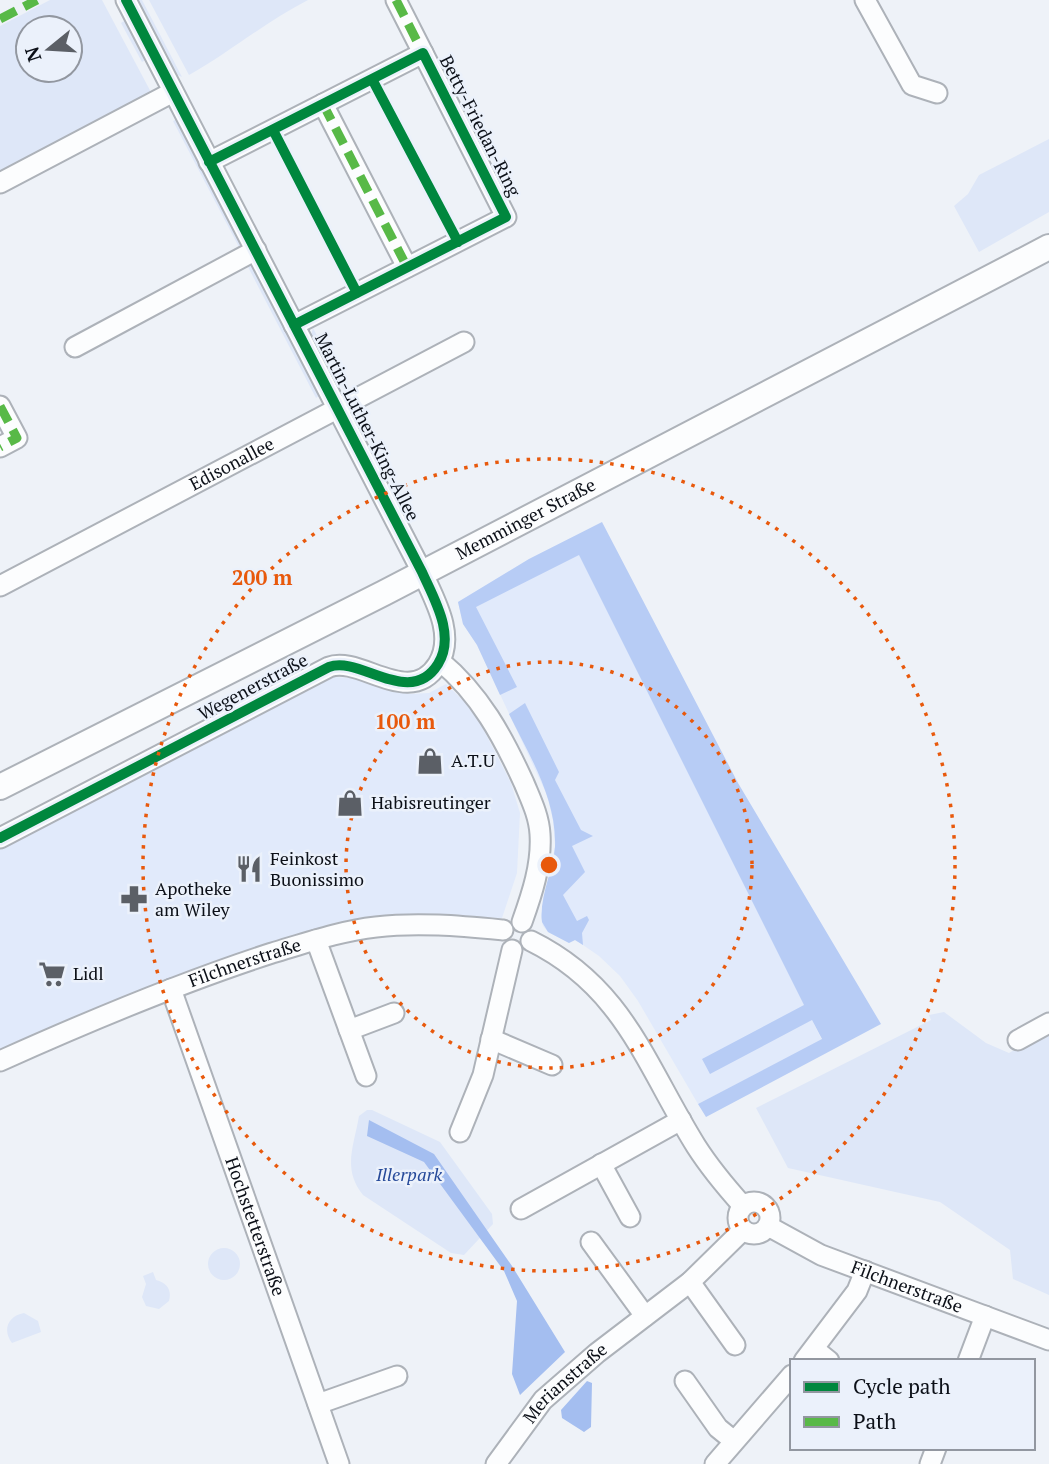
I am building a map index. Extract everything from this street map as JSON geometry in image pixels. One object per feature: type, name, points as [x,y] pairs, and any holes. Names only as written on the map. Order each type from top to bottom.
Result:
[{"type":"main road","name":"Memminger Straße","points":[[0,787],[1049,247]]},
{"type":"street","name":"Martin-Luther-King-Allee","points":[[126,0],[422,572]]},
{"type":"street","name":"Betty-Friedan-Ring","points":[[295,325],[506,217],[396,0]]},
{"type":"street","points":[[865,0],[912,85],[937,93]]},
{"type":"street","name":"Betty-Friedan-Ring","points":[[209,162],[423,53]]},
{"type":"street","points":[[0,183],[173,92]]},
{"type":"street","points":[[323,104],[407,267]]},
{"type":"street","points":[[75,347],[256,250]]},
{"type":"street","name":"Edisonallee","points":[[0,586],[464,342]]},
{"type":"street","points":[[0,406],[17,438],[0,447]]},
{"type":"street","points":[[422,572],[443,620],[444,649],[438,665],[464,683],[482,705],[502,738],[540,825],[541,845],[536,874],[512,926],[502,940],[512,950],[521,950],[531,941],[531,932],[512,926]]},
{"type":"street","name":"Wegenerstraße","points":[[0,838],[337,664],[384,678],[407,681],[425,678],[438,665]]},
{"type":"street","name":"Filchnerstraße","points":[[0,1061],[171,989],[316,940],[374,927],[419,924],[512,926]]},
{"type":"street","points":[[316,940],[366,1076]]},
{"type":"street","name":"Filchnerstraße","points":[[531,941],[573,965],[608,999],[633,1036],[704,1158],[743,1206],[753,1202],[763,1204],[769,1213],[768,1226],[811,1250],[864,1272],[1049,1340]]},
{"type":"street","points":[[460,1132],[483,1075],[512,950]]},
{"type":"street","name":"Hochstetterstraße","points":[[171,989],[339,1464]]},
{"type":"street","points":[[349,1030],[394,1013]]},
{"type":"street","points":[[1018,1040],[1049,1023]]},
{"type":"street","points":[[491,1039],[552,1065]]},
{"type":"street","points":[[521,1209],[681,1120]]},
{"type":"street","points":[[601,1164],[630,1217]]},
{"type":"street","points":[[743,1206],[739,1210],[738,1220],[743,1230],[752,1235],[768,1226]]},
{"type":"street","name":"Merianstraße","points":[[496,1464],[543,1400],[597,1353],[690,1282],[743,1230]]},
{"type":"street","points":[[591,1242],[645,1316]]},
{"type":"street","points":[[816,1357],[857,1291],[864,1272]]},
{"type":"street","points":[[690,1282],[735,1345]]},
{"type":"street","points":[[969,1359],[985,1315]]},
{"type":"street","points":[[318,1404],[397,1376]]},
{"type":"street","points":[[715,1464],[790,1376]]},
{"type":"street","points":[[685,1381],[718,1428],[734,1441]]},
{"type":"shaded area","points":[[602,522],[738,783],[881,1024],[706,1117],[698,1104],[822,1039],[812,1020],[710,1074],[702,1059],[804,1005],[579,555],[476,607],[517,687],[500,695],[477,645],[463,624],[458,602],[529,559]]},
{"type":"shaded area","points":[[571,538],[822,1040],[698,1104],[638,1001],[620,976],[583,945],[575,940],[569,943],[548,932],[543,926],[541,917],[555,846],[547,795],[477,645],[463,624],[458,602],[529,559]]},
{"type":"shaded area","points":[[334,677],[351,678],[410,694],[429,693],[446,684],[474,711],[511,783],[520,813],[517,873],[502,918],[436,917],[352,926],[0,1056],[0,848]]},
{"type":"shaded area","points":[[525,703],[559,772],[555,780],[581,830],[593,836],[572,846],[585,872],[563,895],[577,921],[587,916],[589,920],[582,933],[583,945],[575,940],[569,943],[548,932],[542,922],[542,903],[555,847],[554,829],[547,795],[509,714]]},
{"type":"shaded area","points":[[369,1120],[434,1154],[512,1266],[565,1352],[520,1395],[512,1374],[517,1301],[504,1271],[424,1162],[367,1136]]},
{"type":"shaded area","points":[[587,1381],[592,1383],[591,1427],[584,1432],[562,1418],[561,1410]]},
{"type":"green space","points":[[50,0],[102,0],[153,96],[0,176],[0,26],[14,19],[14,84],[84,84],[84,14],[23,14]]},
{"type":"green space","points":[[134,0],[142,0],[182,77],[173,73]]},
{"type":"green space","points":[[149,0],[308,0],[189,75]]},
{"type":"green space","points":[[127,19],[149,58],[142,62],[121,23]]},
{"type":"green space","points":[[179,118],[242,243],[240,249],[173,121]]},
{"type":"green space","points":[[1049,139],[1049,212],[979,252],[954,206],[968,194],[979,175]]},
{"type":"green space","points":[[247,265],[255,266],[323,393],[316,398]]},
{"type":"green space","points":[[313,328],[342,384],[336,387],[310,339]]},
{"type":"green space","points":[[944,1012],[986,1043],[1009,1053],[1049,1030],[1049,1295],[1013,1279],[1010,1250],[940,1202],[788,1168],[756,1108],[931,1020],[929,1015]]},
{"type":"green space","name":"Illerpark","points":[[367,1110],[440,1142],[492,1214],[493,1224],[464,1255],[451,1253],[363,1195],[353,1176],[351,1157],[359,1116]]},
{"type":"green space","points":[[224,1248],[235,1253],[240,1264],[235,1275],[224,1280],[213,1275],[208,1264],[213,1253]]},
{"type":"green space","points":[[153,1272],[156,1280],[166,1285],[170,1294],[169,1301],[159,1309],[146,1306],[142,1297],[146,1284],[143,1276]]},
{"type":"green space","points":[[24,1313],[38,1321],[41,1332],[12,1343],[7,1333],[8,1324],[14,1317]]},
{"type":"marked path","points":[[0,19],[37,0]]},
{"type":"marked path","points":[[396,0],[423,53]]},
{"type":"marked path","points":[[323,104],[407,267]]},
{"type":"marked path","points":[[0,406],[17,438],[0,447]]},
{"type":"cycle path","points":[[0,838],[329,667],[341,665],[399,682],[414,682],[427,677],[438,664],[445,641],[441,617],[422,572],[126,0]]},
{"type":"cycle path","points":[[209,162],[423,53],[506,217],[294,325]]},
{"type":"cycle path","points":[[372,79],[458,242]]},
{"type":"cycle path","points":[[273,130],[357,293]]},
{"type":"place","name":"A.T.U","points":[[430,761]]},
{"type":"place","name":"Habisreutinger","points":[[350,803]]},
{"type":"place","name":"Feinkost Buonissimo","points":[[249,869]]},
{"type":"place","name":"Apotheke am Wiley","points":[[134,899]]},
{"type":"place","name":"Lidl","points":[[52,974]]}]
